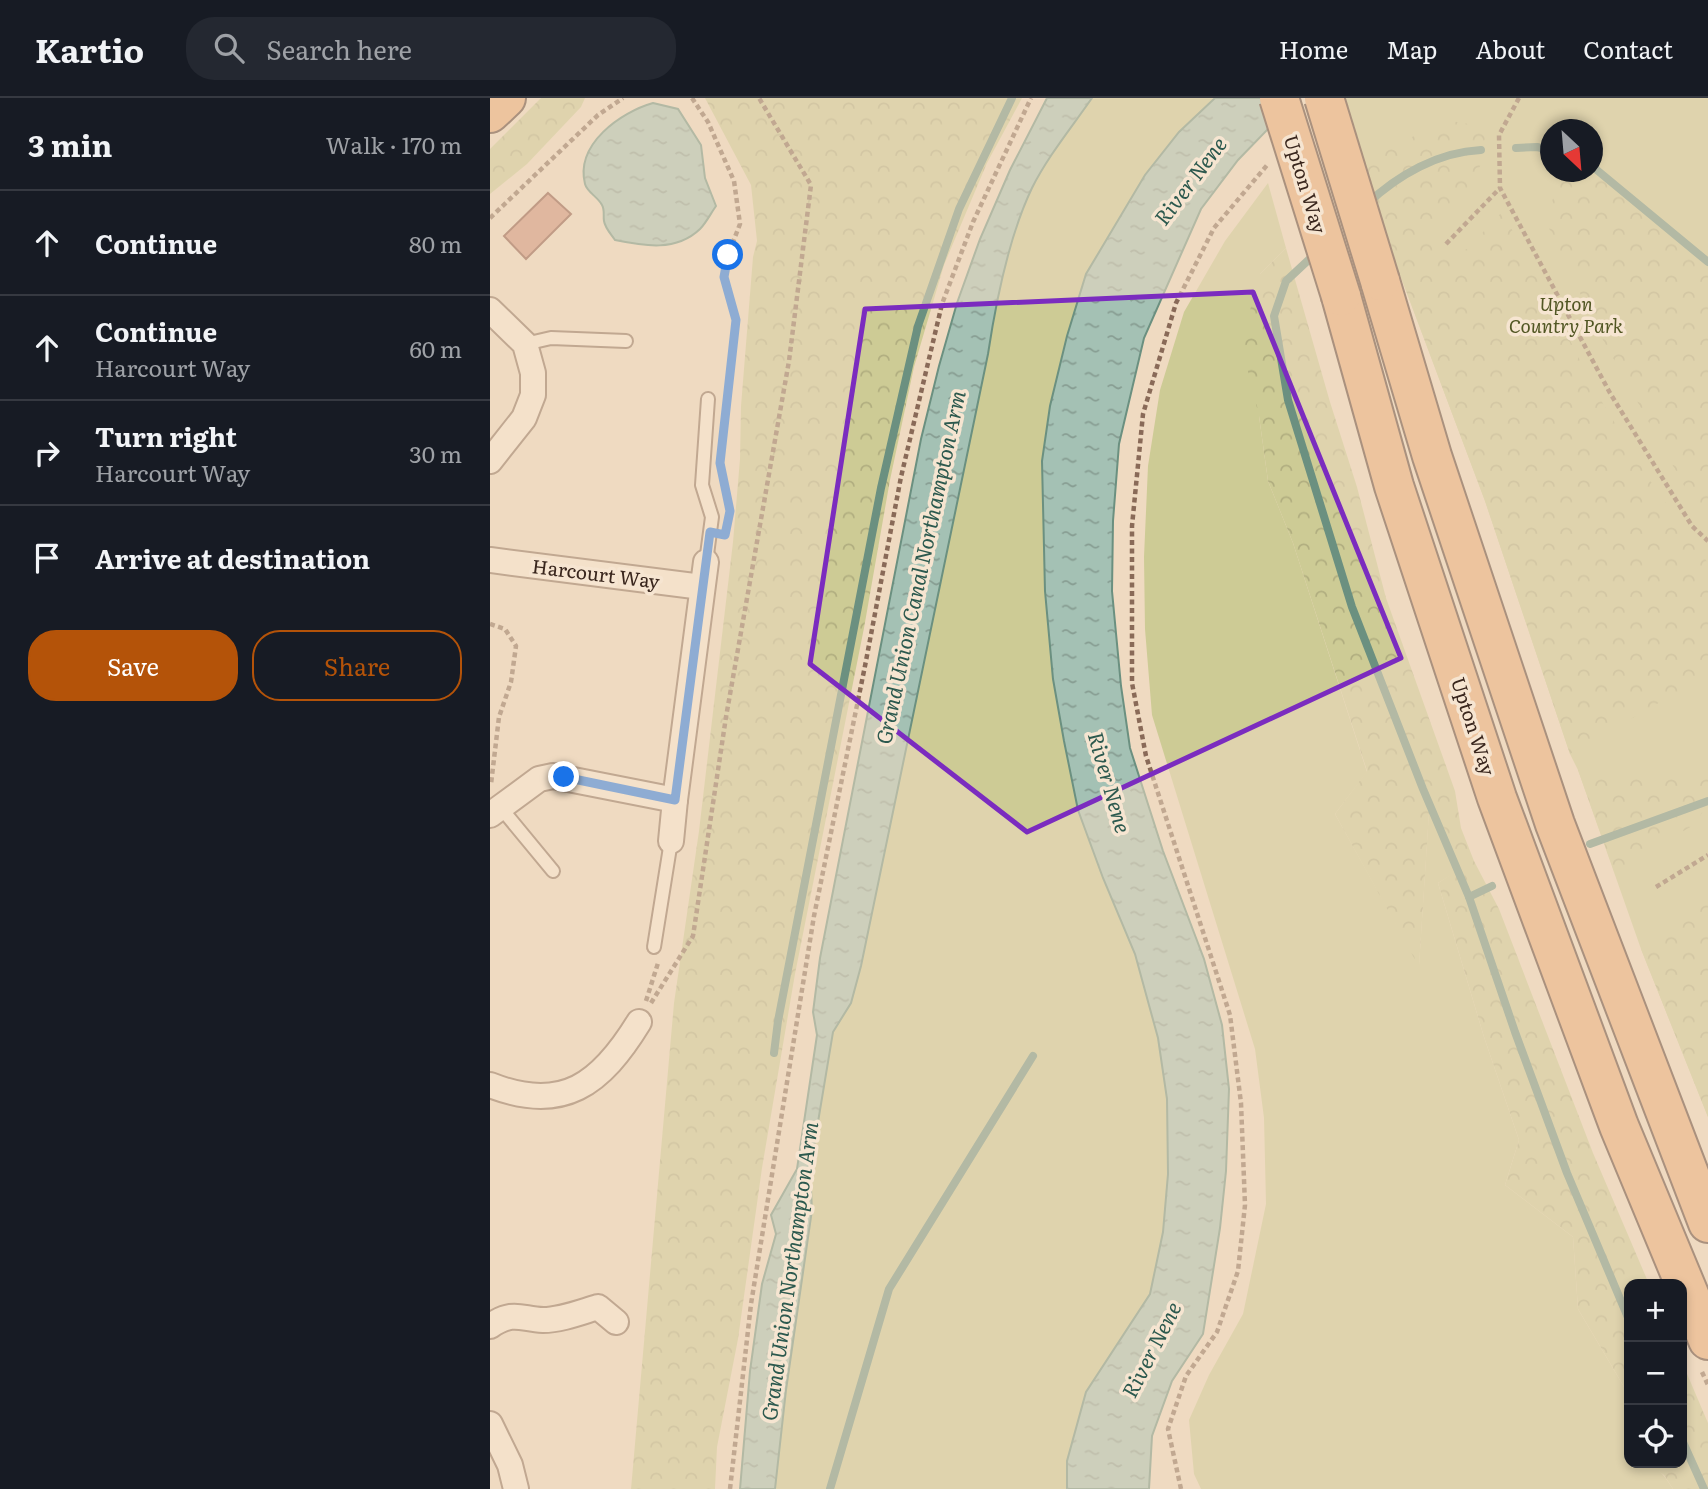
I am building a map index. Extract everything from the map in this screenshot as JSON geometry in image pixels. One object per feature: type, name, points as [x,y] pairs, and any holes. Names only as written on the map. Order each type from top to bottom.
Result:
[{"type":"highway","points":[[490,113],[506,98]]},
{"type":"highway","name":"Upton Way","points":[[1279,98],[1341,296],[1394,485],[1497,798],[1619,1126],[1708,1340]]},
{"type":"highway","points":[[1324,98],[1432,456],[1555,824],[1708,1223]]},
{"type":"street","points":[[490,310],[525,344],[533,373],[533,395],[524,418],[490,461]]},
{"type":"street","name":"Harcourt Way","points":[[490,560],[702,587]]},
{"type":"street","points":[[671,841],[706,562]]},
{"type":"street","points":[[494,804],[539,779],[553,776],[675,800]]},
{"type":"street","points":[[490,1085],[509,1093],[540,1098],[563,1095],[596,1076],[621,1052],[639,1022]]},
{"type":"street","points":[[490,1326],[519,1315],[544,1320],[598,1307],[616,1322]]},
{"type":"street","points":[[490,1423],[506,1455],[516,1489]]},
{"type":"lane","points":[[525,344],[551,338],[626,341]]},
{"type":"lane","points":[[706,562],[712,517],[702,485],[708,400]]},
{"type":"lane","points":[[494,804],[553,871]]},
{"type":"lane","points":[[654,947],[671,841]]},
{"type":"path","points":[[490,218],[598,115],[623,98]]},
{"type":"path","points":[[692,98],[708,122],[734,181],[740,224],[728,255],[724,277],[736,320],[727,398]]},
{"type":"path","points":[[639,1022],[693,936],[726,717],[794,321],[811,185],[759,98]]},
{"type":"path","points":[[730,1489],[751,1304],[814,916],[866,666],[901,477],[942,304],[973,222],[1031,98]]},
{"type":"path","points":[[1518,98],[1499,135],[1500,188],[1609,393],[1692,526],[1708,541]]},
{"type":"path","points":[[1181,1489],[1168,1429],[1186,1376],[1217,1332],[1238,1271],[1245,1205],[1241,1103],[1230,1015],[1146,757],[1132,683],[1132,526],[1143,414],[1176,303],[1214,228],[1276,155]]},
{"type":"path","points":[[1446,244],[1500,188]]},
{"type":"path","points":[[490,624],[505,629],[516,646],[511,682],[499,717],[494,804]]},
{"type":"path","points":[[1656,887],[1708,855]]},
{"type":"highlighted area","points":[[1253,292],[1401,658],[1027,832],[810,664],[865,309]]},
{"type":"green space","points":[[541,98],[585,98],[581,107],[527,164],[490,194],[490,149]]},
{"type":"green space","points":[[705,98],[1022,98],[987,163],[944,265],[914,367],[795,974],[762,1168],[738,1339],[717,1447],[715,1489],[631,1489],[674,1003],[699,831],[733,542],[740,459],[741,406],[753,257],[757,241],[751,185]]},
{"type":"green space","points":[[1092,98],[1215,98],[1179,133],[1042,461],[1045,591],[1053,679],[1064,741],[1078,810],[1135,954],[1158,1038],[1167,1098],[1168,1174],[1163,1232],[1150,1294],[1122,1339],[1067,1461],[1067,1489],[775,1489],[786,1390],[812,1210],[810,1170],[833,1032],[851,1003],[861,966],[999,291],[1010,248],[1032,188]]},
{"type":"green space","name":"Upton Country Park","points":[[1343,98],[1708,98],[1708,1117],[1641,949],[1570,754],[1485,501],[1399,272]]},
{"type":"green space","points":[[1446,120],[1486,127],[1483,160],[1472,183],[1435,221],[1440,257],[1467,249],[1502,212],[1596,392],[1649,479],[1708,563],[1708,677],[1570,754],[1485,501],[1399,272],[1364,161]]},
{"type":"green space","points":[[1603,165],[1708,261],[1708,523],[1702,518],[1598,331],[1545,220],[1559,182],[1603,182]]},
{"type":"green space","points":[[1268,183],[1286,248],[1260,274],[1259,416],[1268,481],[1293,543],[1367,772],[1335,814],[1419,965],[1429,811],[1458,871],[1438,883],[1484,1037],[1519,1140],[1505,1185],[1573,1237],[1578,1309],[1624,1387],[1624,1468],[1656,1468],[1673,1489],[1201,1489],[1194,1474],[1189,1420],[1209,1375],[1243,1314],[1266,1204],[1264,1118],[1255,1049],[1152,715],[1145,629],[1144,557],[1148,466],[1160,390],[1184,312],[1225,241]]},
{"type":"green space","points":[[1286,248],[1357,487],[1386,598],[1455,791],[1461,828],[1474,861],[1499,909],[1593,1153],[1647,1279],[1624,1279],[1624,1387],[1578,1309],[1573,1237],[1505,1185],[1519,1140],[1484,1037],[1438,883],[1458,870],[1429,813],[1419,967],[1335,814],[1367,771],[1293,543],[1268,481],[1259,416],[1241,343],[1260,274]]},
{"type":"green space","points":[[1578,770],[1708,779],[1708,804],[1694,825],[1614,871]]},
{"type":"green space","points":[[1708,900],[1708,1117],[1641,949]]},
{"type":"green space","points":[[1687,1374],[1708,1423],[1708,1489],[1673,1489],[1664,1475],[1654,1468],[1687,1468]]},
{"type":"water","points":[[1047,98],[1092,98],[1038,176],[1024,207],[1004,269],[861,966],[851,1003],[833,1032],[810,1170],[812,1210],[786,1390],[775,1489],[740,1489],[750,1371],[762,1284],[776,1234],[771,1215],[797,1169],[817,1035],[813,1012],[820,958],[921,439],[957,303],[980,239],[1010,170]]},
{"type":"water","name":"River Nene","points":[[1215,98],[1298,98],[1238,160],[1201,209],[1144,338],[1119,444],[1113,521],[1112,591],[1130,748],[1163,851],[1204,959],[1222,1025],[1229,1089],[1226,1171],[1220,1228],[1203,1334],[1172,1381],[1152,1436],[1149,1489],[1067,1489],[1067,1461],[1086,1392],[1150,1294],[1163,1232],[1168,1174],[1167,1099],[1158,1038],[1135,954],[1078,810],[1064,741],[1053,679],[1045,591],[1042,461],[1050,406],[1086,274],[1145,175],[1179,132]]},
{"type":"water","points":[[653,103],[678,109],[701,145],[705,178],[716,206],[702,227],[681,241],[659,245],[615,240],[605,224],[602,205],[585,184],[587,156],[603,132],[615,122],[640,107]]},
{"type":"building","points":[[548,193],[571,214],[526,259],[504,236]]},
{"type":"waterway","points":[[774,1053],[881,488],[918,326],[959,209],[1012,98]]},
{"type":"waterway","points":[[1516,148],[1540,148]]},
{"type":"waterway","points":[[1367,204],[1405,175],[1434,160],[1481,150]]},
{"type":"waterway","points":[[1603,175],[1708,262]]},
{"type":"waterway","points":[[1317,252],[1286,281],[1274,316],[1288,400],[1352,607],[1423,789],[1469,897]]},
{"type":"waterway","points":[[1590,844],[1708,801]]},
{"type":"waterway","points":[[1492,886],[1469,897],[1567,1173],[1624,1308]]},
{"type":"waterway","points":[[830,1489],[889,1289],[1033,1056]]},
{"type":"waterway","points":[[1687,1451],[1704,1489]]},
{"type":"route","points":[[564,777],[675,800],[710,532],[725,535],[730,511],[720,463],[736,320],[724,277],[728,255]]},
{"type":"water label","name":"Grand Union Canal Northampton Arm","points":[[919,567]]},
{"type":"water label","name":"Grand Union Northampton Arm","points":[[788,1271]]}]
